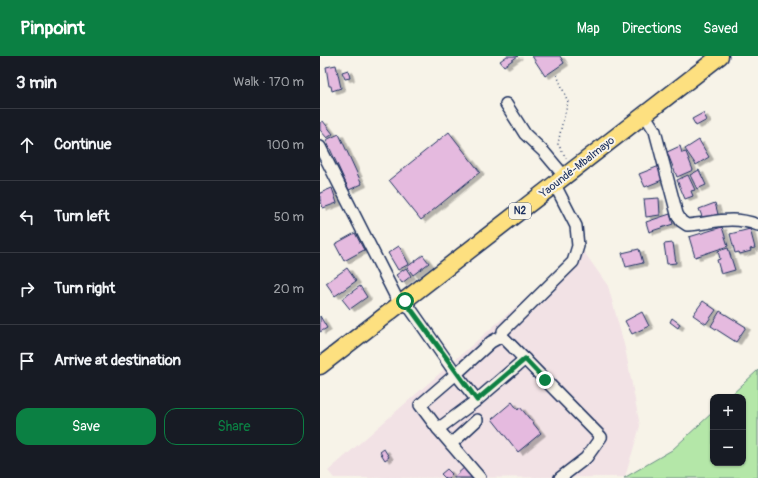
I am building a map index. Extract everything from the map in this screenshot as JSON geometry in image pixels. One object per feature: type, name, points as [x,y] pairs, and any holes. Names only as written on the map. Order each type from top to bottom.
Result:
[{"type":"highway","name":"Yaoundé-Mbalmayo","points":[[320,364],[402,303],[720,56]]},
{"type":"street","points":[[503,331],[573,262],[578,246],[576,226],[564,177],[544,152],[525,134],[506,104]]},
{"type":"street","points":[[644,114],[655,131],[677,214],[681,221],[687,225],[724,219],[745,220],[758,224]]},
{"type":"street","points":[[320,147],[402,303],[477,400]]},
{"type":"street","points":[[480,478],[451,444],[442,427],[420,405],[491,342],[502,336],[601,437],[586,458],[560,478]]},
{"type":"street","points":[[442,427],[477,400],[525,359]]},
{"type":"street","points":[[451,444],[477,420]]},
{"type":"street","points":[[442,427],[463,426],[468,428]]},
{"type":"path","points":[[557,75],[568,102],[558,144],[564,177]]},
{"type":"shaded area","points":[[582,249],[608,286],[625,348],[640,426],[625,477],[334,478],[328,471]]},
{"type":"green space","points":[[758,370],[758,478],[624,478],[672,450],[710,415],[710,466],[746,466],[746,394],[732,394]]},
{"type":"building","points":[[507,56],[518,56],[504,66],[500,61]]},
{"type":"building","points":[[532,56],[560,56],[564,63],[545,76]]},
{"type":"building","points":[[336,65],[341,88],[332,91],[331,86],[329,86],[326,67]]},
{"type":"building","points":[[348,70],[350,78],[345,79],[342,72]]},
{"type":"building","points":[[703,113],[707,120],[696,126],[692,119]]},
{"type":"building","points":[[323,121],[333,134],[327,138],[320,130],[320,123]]},
{"type":"building","points":[[449,132],[480,172],[421,220],[389,180]]},
{"type":"building","points":[[339,134],[362,184],[349,190],[326,140]]},
{"type":"building","points":[[699,140],[709,157],[696,165],[685,149]]},
{"type":"building","points":[[680,146],[682,153],[686,152],[693,170],[677,177],[667,152]]},
{"type":"building","points":[[662,165],[667,178],[645,187],[639,174]]},
{"type":"building","points":[[699,170],[706,185],[697,189],[690,175]]},
{"type":"building","points":[[688,175],[695,190],[691,191],[693,196],[685,199],[677,180]]},
{"type":"building","points":[[332,188],[337,203],[323,208],[320,193]]},
{"type":"building","points":[[659,198],[660,215],[646,217],[644,199]]},
{"type":"building","points":[[715,203],[718,214],[703,219],[699,209]]},
{"type":"building","points":[[670,214],[673,224],[649,232],[646,222]]},
{"type":"building","points":[[722,227],[728,246],[695,257],[689,237]]},
{"type":"building","points":[[750,229],[755,248],[750,249],[751,251],[740,254],[739,252],[735,253],[730,234]]},
{"type":"building","points":[[355,233],[364,250],[344,261],[335,244]]},
{"type":"building","points":[[673,243],[676,263],[667,264],[664,244]]},
{"type":"building","points":[[399,246],[409,264],[398,270],[388,253]]},
{"type":"building","points":[[728,248],[735,270],[721,274],[717,260],[720,259],[718,251]]},
{"type":"building","points":[[639,249],[643,263],[626,267],[622,253]]},
{"type":"building","points":[[423,255],[429,263],[413,275],[407,267]]},
{"type":"building","points":[[347,268],[356,281],[335,296],[326,283]]},
{"type":"building","points":[[406,268],[411,276],[402,283],[396,275]]},
{"type":"building","points":[[360,286],[367,297],[350,309],[342,299]]},
{"type":"building","points":[[703,301],[716,310],[706,324],[693,315]]},
{"type":"building","points":[[720,311],[746,327],[736,342],[711,326]]},
{"type":"building","points":[[642,312],[649,326],[632,334],[625,321]]},
{"type":"building","points":[[320,316],[327,328],[320,332]]},
{"type":"building","points":[[672,318],[680,324],[678,328],[670,322]]},
{"type":"building","points":[[512,402],[518,410],[520,407],[541,433],[518,452],[492,419]]},
{"type":"building","points":[[384,449],[389,457],[385,460],[380,452]]},
{"type":"building","points":[[466,466],[476,478],[454,478],[454,477]]},
{"type":"building","points":[[447,469],[452,474],[448,478],[445,478],[441,474]]},
{"type":"route","points":[[405,301],[456,374],[477,400],[525,359],[545,380]]}]
